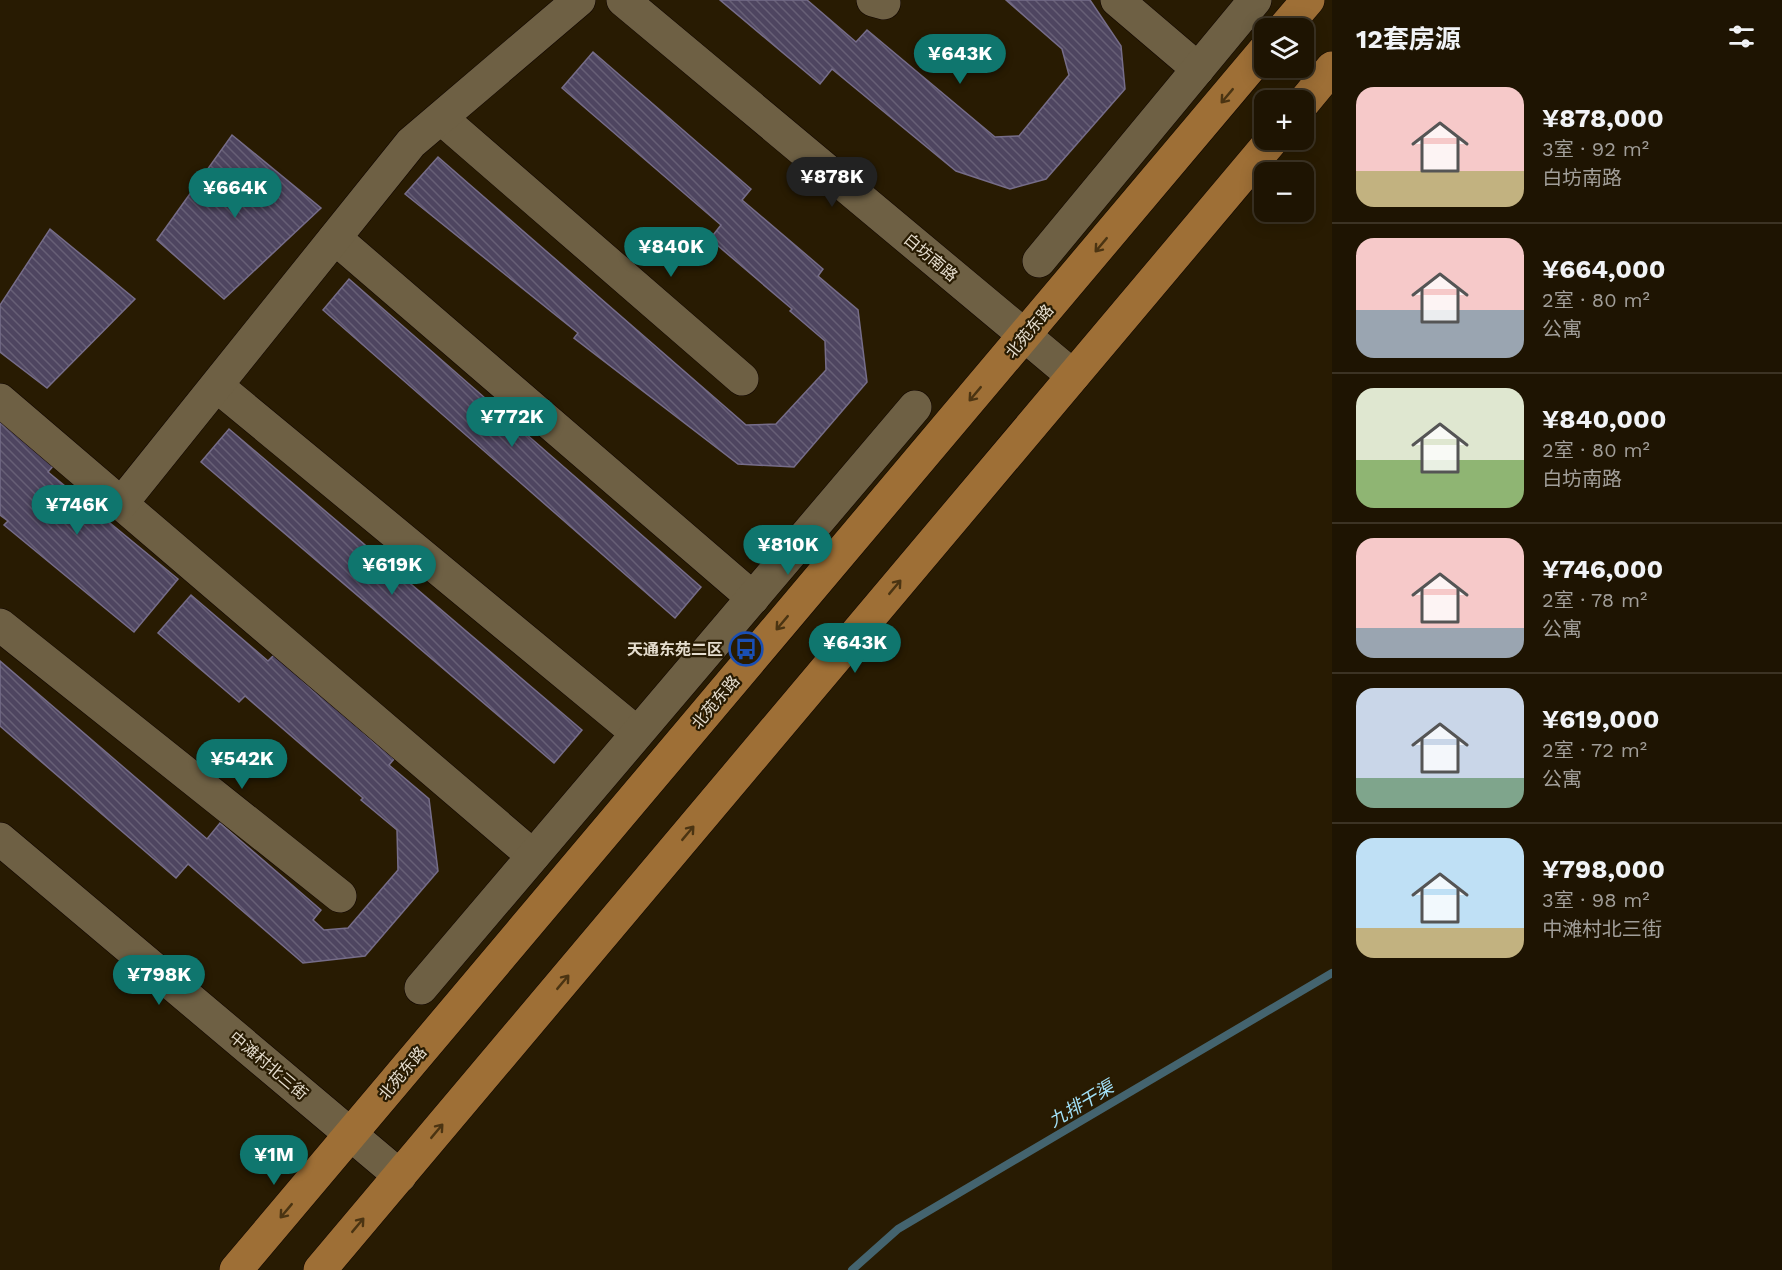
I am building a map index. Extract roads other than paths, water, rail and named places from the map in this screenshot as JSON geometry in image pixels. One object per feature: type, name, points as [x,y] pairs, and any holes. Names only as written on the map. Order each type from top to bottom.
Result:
[{"type":"main road","points":[[1293,18],[1308,0]]},
{"type":"main road","name":"北苑东路","points":[[236,1270],[1254,63]]},
{"type":"main road","points":[[1314,90],[1332,68]]},
{"type":"main road","points":[[320,1270],[1264,150]]},
{"type":"street","points":[[121,504],[411,143],[579,0]]},
{"type":"street","name":"白坊南路","points":[[623,0],[1073,376]]},
{"type":"street","points":[[1117,0],[1198,69]]},
{"type":"street","points":[[1039,261],[1255,0]]},
{"type":"street","points":[[441,118],[742,379]]},
{"type":"street","points":[[335,238],[753,598]]},
{"type":"street","points":[[217,386],[637,733]]},
{"type":"street","points":[[0,400],[533,856]]},
{"type":"street","points":[[421,988],[915,407]]},
{"type":"street","points":[[0,625],[340,897]]},
{"type":"street","name":"中滩村北三街","points":[[0,839],[400,1176]]},
{"type":"waterway","name":"九排干渠","points":[[852,1270],[898,1229],[1332,973]]},
{"type":"place","name":"天通东苑二区","points":[[746,649]]}]
